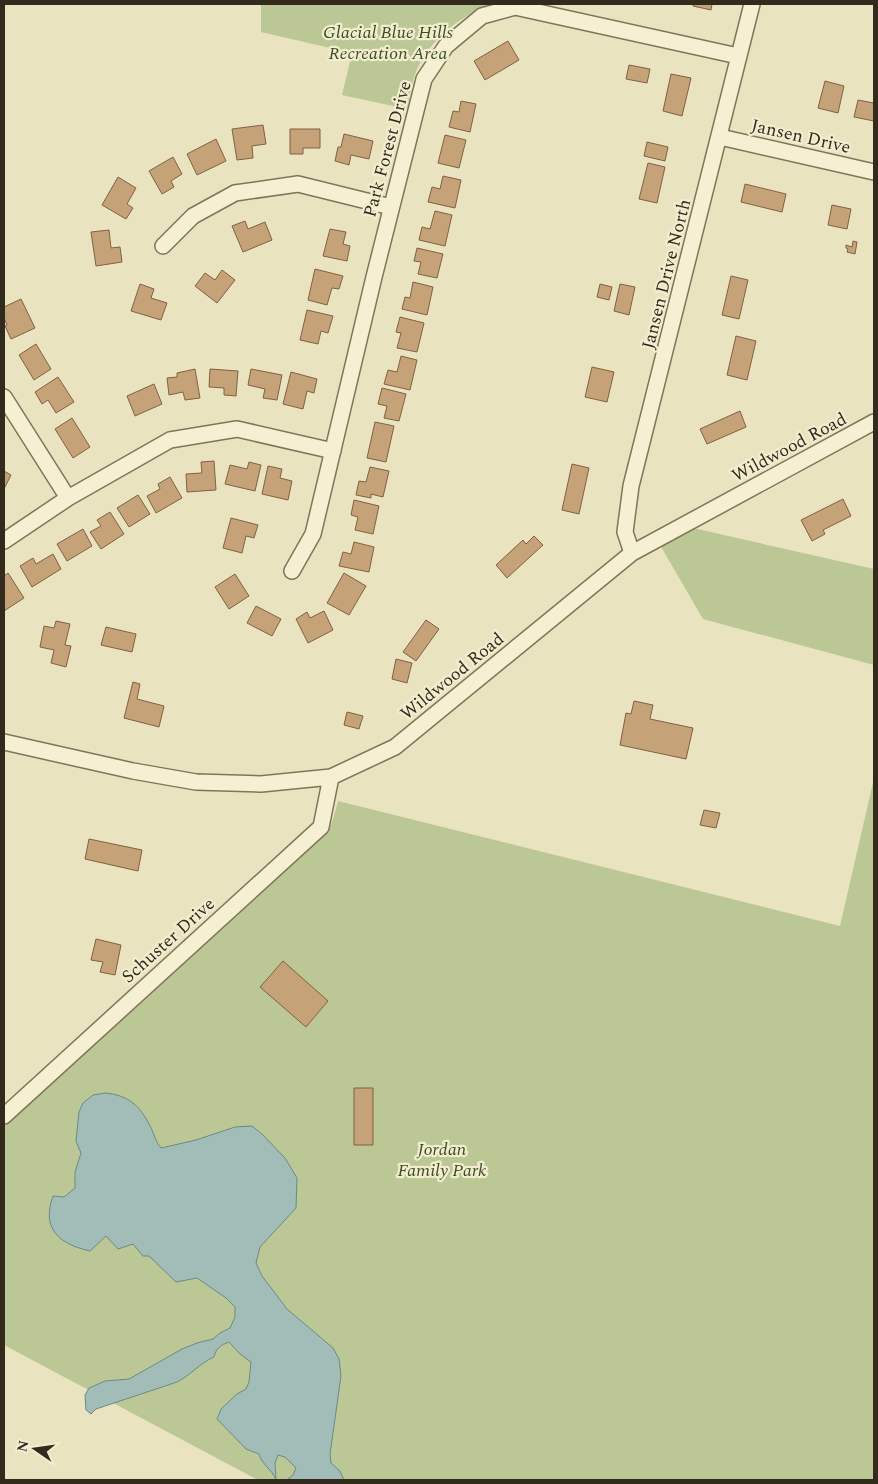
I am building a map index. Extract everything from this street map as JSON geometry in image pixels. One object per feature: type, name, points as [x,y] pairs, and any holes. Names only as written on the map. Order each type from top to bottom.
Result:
[{"type":"street","name":"Jansen Drive North","points":[[632,553],[625,532],[631,486],[720,138],[738,56],[752,4]]},
{"type":"street","name":"Park Forest Drive","points":[[292,572],[313,534],[391,207],[424,79],[446,46],[482,16],[515,7],[546,9],[738,56]]},
{"type":"street","name":"Jansen Drive","points":[[720,138],[874,172]]},
{"type":"street","points":[[163,246],[193,216],[235,193],[298,184],[391,207]]},
{"type":"street","points":[[4,397],[68,498]]},
{"type":"street","name":"Wildwood Road","points":[[4,742],[133,771],[196,782],[261,784],[331,777],[395,747],[632,553],[874,422]]},
{"type":"street","points":[[4,540],[68,498],[170,440],[237,429],[333,451]]},
{"type":"street","name":"Schuster Drive","points":[[4,1116],[321,827],[331,777]]},
{"type":"green space","name":"Glacial Blue Hills Recreation Area","points":[[261,4],[492,4],[459,21],[433,44],[425,54],[417,70],[407,109],[342,95],[352,53],[261,32]]},
{"type":"green space","points":[[693,528],[874,569],[874,665],[703,619],[660,545]]},
{"type":"green space","name":"Jordan Family Park","points":[[874,778],[874,1480],[258,1480],[4,1345],[4,1123],[307,849],[321,839],[331,824],[338,801],[840,926]]},
{"type":"water","points":[[114,1094],[134,1104],[144,1115],[161,1148],[196,1140],[235,1127],[252,1126],[285,1158],[297,1178],[296,1208],[260,1247],[256,1263],[262,1276],[287,1309],[333,1348],[339,1359],[341,1376],[330,1454],[331,1463],[340,1471],[344,1480],[289,1480],[296,1468],[285,1457],[278,1455],[275,1463],[276,1480],[259,1454],[246,1449],[217,1419],[221,1409],[237,1394],[246,1389],[249,1382],[251,1362],[229,1342],[219,1347],[214,1357],[177,1382],[96,1409],[91,1414],[86,1410],[85,1395],[89,1388],[105,1381],[129,1379],[182,1349],[213,1339],[230,1328],[235,1317],[235,1307],[226,1298],[197,1278],[176,1282],[149,1256],[143,1256],[133,1244],[118,1249],[106,1236],[90,1251],[69,1244],[55,1233],[49,1218],[53,1196],[64,1197],[75,1188],[75,1172],[81,1153],[76,1141],[79,1112],[83,1103],[93,1095]]},
{"type":"building","points":[[693,4],[712,4],[711,10],[693,6]]},
{"type":"building","points":[[508,41],[519,60],[485,80],[474,61]]},
{"type":"building","points":[[629,65],[650,69],[647,83],[626,79]]},
{"type":"building","points":[[671,74],[691,78],[682,116],[663,111]]},
{"type":"building","points":[[825,81],[844,86],[838,113],[818,108]]},
{"type":"building","points":[[858,100],[874,103],[874,121],[854,117]]},
{"type":"building","points":[[461,101],[476,104],[470,132],[449,127],[453,111],[459,112]]},
{"type":"building","points":[[263,125],[266,144],[252,146],[253,158],[237,160],[232,129]]},
{"type":"building","points":[[290,129],[320,129],[320,148],[303,148],[303,154],[290,154]]},
{"type":"building","points":[[344,134],[373,141],[369,159],[351,155],[349,165],[335,161],[338,147],[341,147]]},
{"type":"building","points":[[445,135],[466,140],[459,168],[438,163]]},
{"type":"building","points":[[216,139],[226,161],[197,175],[187,154]]},
{"type":"building","points":[[647,142],[668,147],[665,161],[644,156]]},
{"type":"building","points":[[173,157],[182,174],[171,181],[174,187],[162,194],[149,171]]},
{"type":"building","points":[[648,163],[665,167],[657,203],[639,199]]},
{"type":"building","points":[[443,176],[461,180],[455,208],[428,202],[432,187],[440,189]]},
{"type":"building","points":[[118,177],[136,188],[127,204],[133,208],[126,219],[102,205]]},
{"type":"building","points":[[745,184],[786,194],[782,212],[741,202]]},
{"type":"building","points":[[832,205],[851,209],[847,229],[828,225]]},
{"type":"building","points":[[435,211],[452,215],[445,246],[419,240],[422,227],[430,229]]},
{"type":"building","points":[[245,221],[248,229],[265,222],[272,240],[243,252],[232,226]]},
{"type":"building","points":[[330,229],[346,232],[343,244],[350,246],[347,261],[323,256]]},
{"type":"building","points":[[109,230],[111,248],[120,247],[122,262],[96,266],[91,232]]},
{"type":"building","points":[[853,241],[857,242],[855,254],[847,252],[848,249],[846,248],[846,245],[852,247]]},
{"type":"building","points":[[417,248],[443,254],[437,278],[418,274],[421,262],[414,261]]},
{"type":"building","points":[[315,269],[343,276],[339,289],[332,288],[327,305],[308,300]]},
{"type":"building","points":[[222,270],[235,280],[217,303],[195,286],[205,273],[215,280]]},
{"type":"building","points":[[731,276],[748,280],[739,319],[722,315]]},
{"type":"building","points":[[413,282],[433,287],[427,315],[402,309],[405,297],[410,298]]},
{"type":"building","points":[[140,284],[154,289],[151,298],[167,303],[161,320],[131,311]]},
{"type":"building","points":[[600,284],[612,287],[609,300],[597,297]]},
{"type":"building","points":[[620,284],[635,287],[629,315],[614,311]]},
{"type":"building","points":[[21,299],[35,328],[11,339],[5,326],[7,325],[4,318],[4,307]]},
{"type":"building","points":[[307,310],[333,316],[328,333],[321,331],[318,344],[300,340]]},
{"type":"building","points":[[400,317],[424,323],[417,352],[397,348],[401,333],[396,332]]},
{"type":"building","points":[[736,336],[756,341],[747,380],[727,375]]},
{"type":"building","points":[[36,344],[51,369],[34,380],[19,355]]},
{"type":"building","points":[[401,356],[417,360],[410,390],[384,384],[388,370],[397,372]]},
{"type":"building","points":[[592,367],[614,372],[607,402],[585,397]]},
{"type":"building","points":[[195,369],[200,398],[185,400],[183,392],[169,395],[167,378],[177,377],[177,373]]},
{"type":"building","points":[[210,369],[238,371],[236,396],[224,395],[224,388],[209,387]]},
{"type":"building","points":[[251,369],[282,375],[277,400],[263,398],[265,389],[248,385]]},
{"type":"building","points":[[291,372],[317,379],[314,393],[307,391],[303,409],[283,404]]},
{"type":"building","points":[[58,377],[74,402],[56,413],[48,400],[42,404],[35,392]]},
{"type":"building","points":[[154,384],[162,404],[135,416],[127,396]]},
{"type":"building","points":[[382,388],[406,394],[399,421],[384,418],[387,406],[378,404]]},
{"type":"building","points":[[740,411],[746,427],[707,444],[700,429]]},
{"type":"building","points":[[72,418],[90,447],[73,458],[55,429]]},
{"type":"building","points":[[375,422],[394,426],[386,462],[367,458]]},
{"type":"building","points":[[214,461],[216,490],[187,492],[186,474],[202,473],[201,462]]},
{"type":"building","points":[[249,462],[261,465],[255,491],[225,484],[230,465],[247,469]]},
{"type":"building","points":[[572,464],[589,468],[579,514],[562,510]]},
{"type":"building","points":[[268,466],[282,469],[280,478],[292,481],[288,500],[262,494]]},
{"type":"building","points":[[370,467],[389,471],[383,497],[371,494],[371,498],[356,495],[359,481],[366,482]]},
{"type":"building","points":[[4,471],[11,475],[4,489]]},
{"type":"building","points":[[170,477],[182,498],[156,513],[147,496],[160,489],[158,484]]},
{"type":"building","points":[[138,495],[150,514],[129,527],[117,508]]},
{"type":"building","points":[[843,499],[851,516],[823,530],[825,534],[812,541],[801,520]]},
{"type":"building","points":[[354,500],[379,506],[373,534],[355,530],[358,517],[351,515]]},
{"type":"building","points":[[110,512],[124,534],[101,549],[90,532],[101,526],[97,520]]},
{"type":"building","points":[[231,518],[258,525],[254,538],[246,536],[242,553],[223,548]]},
{"type":"building","points":[[83,529],[92,546],[67,561],[57,544]]},
{"type":"building","points":[[534,536],[543,545],[507,578],[496,565],[523,540],[526,544]]},
{"type":"building","points":[[354,542],[374,547],[369,572],[339,566],[343,552],[351,554]]},
{"type":"building","points":[[53,554],[61,569],[32,587],[20,566],[33,558],[36,564]]},
{"type":"building","points":[[8,573],[24,598],[4,611],[4,576]]},
{"type":"building","points":[[344,573],[366,586],[349,615],[327,603]]},
{"type":"building","points":[[235,574],[249,596],[229,609],[215,587]]},
{"type":"building","points":[[256,606],[281,619],[272,636],[247,623]]},
{"type":"building","points":[[324,611],[333,630],[308,643],[296,619],[307,612],[310,618]]},
{"type":"building","points":[[426,620],[439,629],[416,661],[403,652]]},
{"type":"building","points":[[56,621],[70,624],[65,645],[71,646],[66,667],[51,663],[54,650],[40,647],[44,626],[54,628]]},
{"type":"building","points":[[106,627],[136,634],[132,652],[101,645]]},
{"type":"building","points":[[396,659],[412,663],[407,683],[392,679]]},
{"type":"building","points":[[133,682],[140,684],[137,699],[164,706],[159,727],[124,718]]},
{"type":"building","points":[[634,701],[653,705],[650,719],[693,728],[686,759],[620,745],[626,713],[631,714]]},
{"type":"building","points":[[347,712],[363,716],[359,729],[344,725]]},
{"type":"building","points":[[704,810],[720,813],[716,828],[700,825]]},
{"type":"building","points":[[89,839],[142,850],[138,871],[85,859]]},
{"type":"building","points":[[96,939],[121,945],[115,975],[100,972],[103,962],[91,960]]},
{"type":"building","points":[[283,961],[328,1001],[306,1027],[260,987]]},
{"type":"building","points":[[354,1088],[373,1088],[373,1145],[354,1145]]}]
